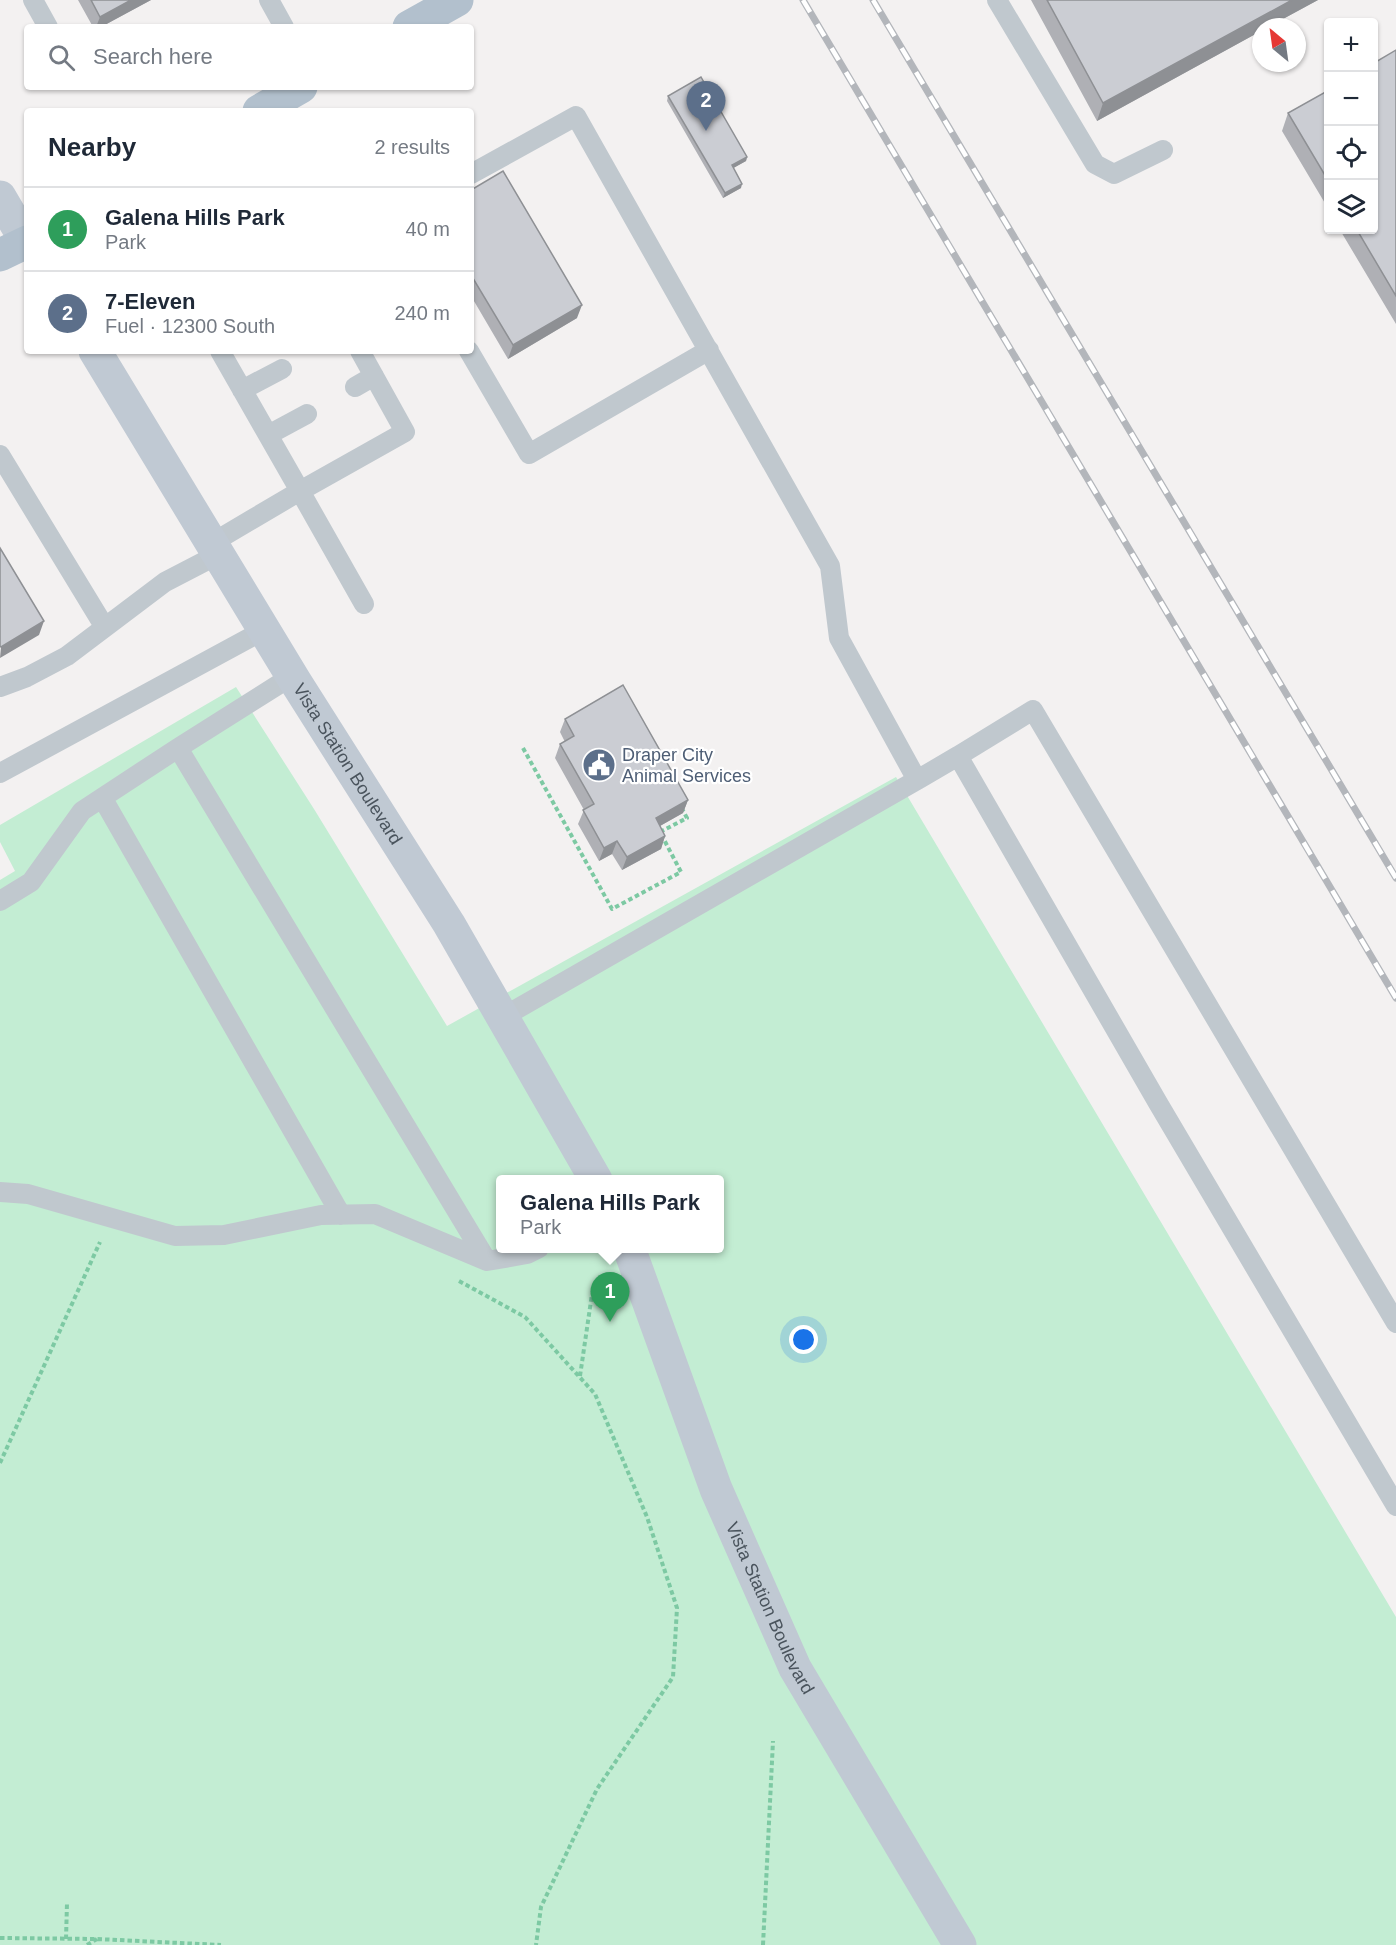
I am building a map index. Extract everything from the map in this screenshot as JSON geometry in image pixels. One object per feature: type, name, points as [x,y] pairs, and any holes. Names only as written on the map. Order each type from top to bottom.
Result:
[{"type":"main road","points":[[414,24],[457,0]]},
{"type":"main road","points":[[264,108],[297,90]]},
{"type":"main road","points":[[0,255],[24,243]]},
{"type":"street","points":[[0,197],[24,237]]},
{"type":"street","name":"Vista Station Boulevard","points":[[97,354],[292,676],[449,924],[594,1175]]},
{"type":"street","name":"Vista Station Boulevard","points":[[631,1253],[716,1490],[795,1668],[960,1945]]},
{"type":"lane","points":[[33,0],[46,24]]},
{"type":"lane","points":[[269,0],[282,24]]},
{"type":"lane","points":[[997,0],[1095,164],[1114,174],[1163,150]]},
{"type":"lane","points":[[474,172],[576,116],[830,566],[839,638],[917,780]]},
{"type":"lane","points":[[472,354],[529,454],[709,350]]},
{"type":"lane","points":[[222,354],[364,604]]},
{"type":"lane","points":[[0,687],[27,677],[67,656],[165,582],[300,491],[405,432],[362,354]]},
{"type":"lane","points":[[242,390],[282,369]]},
{"type":"lane","points":[[355,387],[374,376]]},
{"type":"lane","points":[[268,435],[307,414]]},
{"type":"lane","points":[[0,455],[104,627]]},
{"type":"lane","points":[[0,773],[264,630]]},
{"type":"lane","points":[[0,901],[31,882],[82,811],[292,676]]},
{"type":"lane","points":[[503,1017],[917,780],[1033,710],[1396,1323]]},
{"type":"lane","points":[[178,748],[487,1261]]},
{"type":"lane","points":[[958,756],[1158,1103],[1396,1506]]},
{"type":"lane","points":[[103,799],[341,1215]]},
{"type":"lane","points":[[0,1192],[37,1196],[175,1236],[224,1235],[321,1215],[375,1214],[487,1261],[529,1253]]},
{"type":"path","points":[[523,748],[612,909],[681,872],[660,832],[687,818],[677,799]]},
{"type":"path","points":[[0,1463],[102,1236]]},
{"type":"path","points":[[452,1278],[525,1317],[595,1394],[647,1518],[677,1608],[673,1677],[597,1789],[541,1908],[536,1945]]},
{"type":"path","points":[[580,1377],[592,1294]]},
{"type":"path","points":[[763,1945],[773,1741]]},
{"type":"path","points":[[66,1939],[68,1903]]},
{"type":"path","points":[[0,1938],[98,1939],[221,1945]]},
{"type":"path","points":[[87,1945],[98,1939]]},
{"type":"green space","points":[[236,687],[447,1026],[896,777],[1396,1617],[1396,1945],[0,1945],[0,880],[15,871],[0,842],[0,825]]},
{"type":"building","points":[[91,0],[131,0],[100,17]]},
{"type":"building","points":[[1047,0],[1292,0],[1259,18],[1252,18],[1252,22],[1103,103]]},
{"type":"building","points":[[1396,50],[1396,296],[1359,234],[1378,234],[1378,61]]},
{"type":"building","points":[[701,77],[747,157],[732,165],[742,184],[725,193],[668,96]]},
{"type":"building","points":[[1324,93],[1324,174],[1288,113]]},
{"type":"building","points":[[503,171],[582,305],[513,345],[474,280],[474,188]]},
{"type":"building","points":[[0,548],[44,621],[1,647],[0,646]]},
{"type":"building","points":[[623,685],[688,800],[656,818],[665,836],[627,857],[617,841],[604,848],[583,810],[594,804],[560,744],[574,736],[565,719]]},
{"type":"railway","points":[[803,0],[1396,998]]},
{"type":"railway","points":[[873,0],[1396,878]]},
{"type":"place","name":"7-Eleven","points":[[706,131]]},
{"type":"place","name":"Draper City Animal Services","points":[[599,765]]},
{"type":"place","name":"Galena Hills Park","points":[[610,1322]]}]
